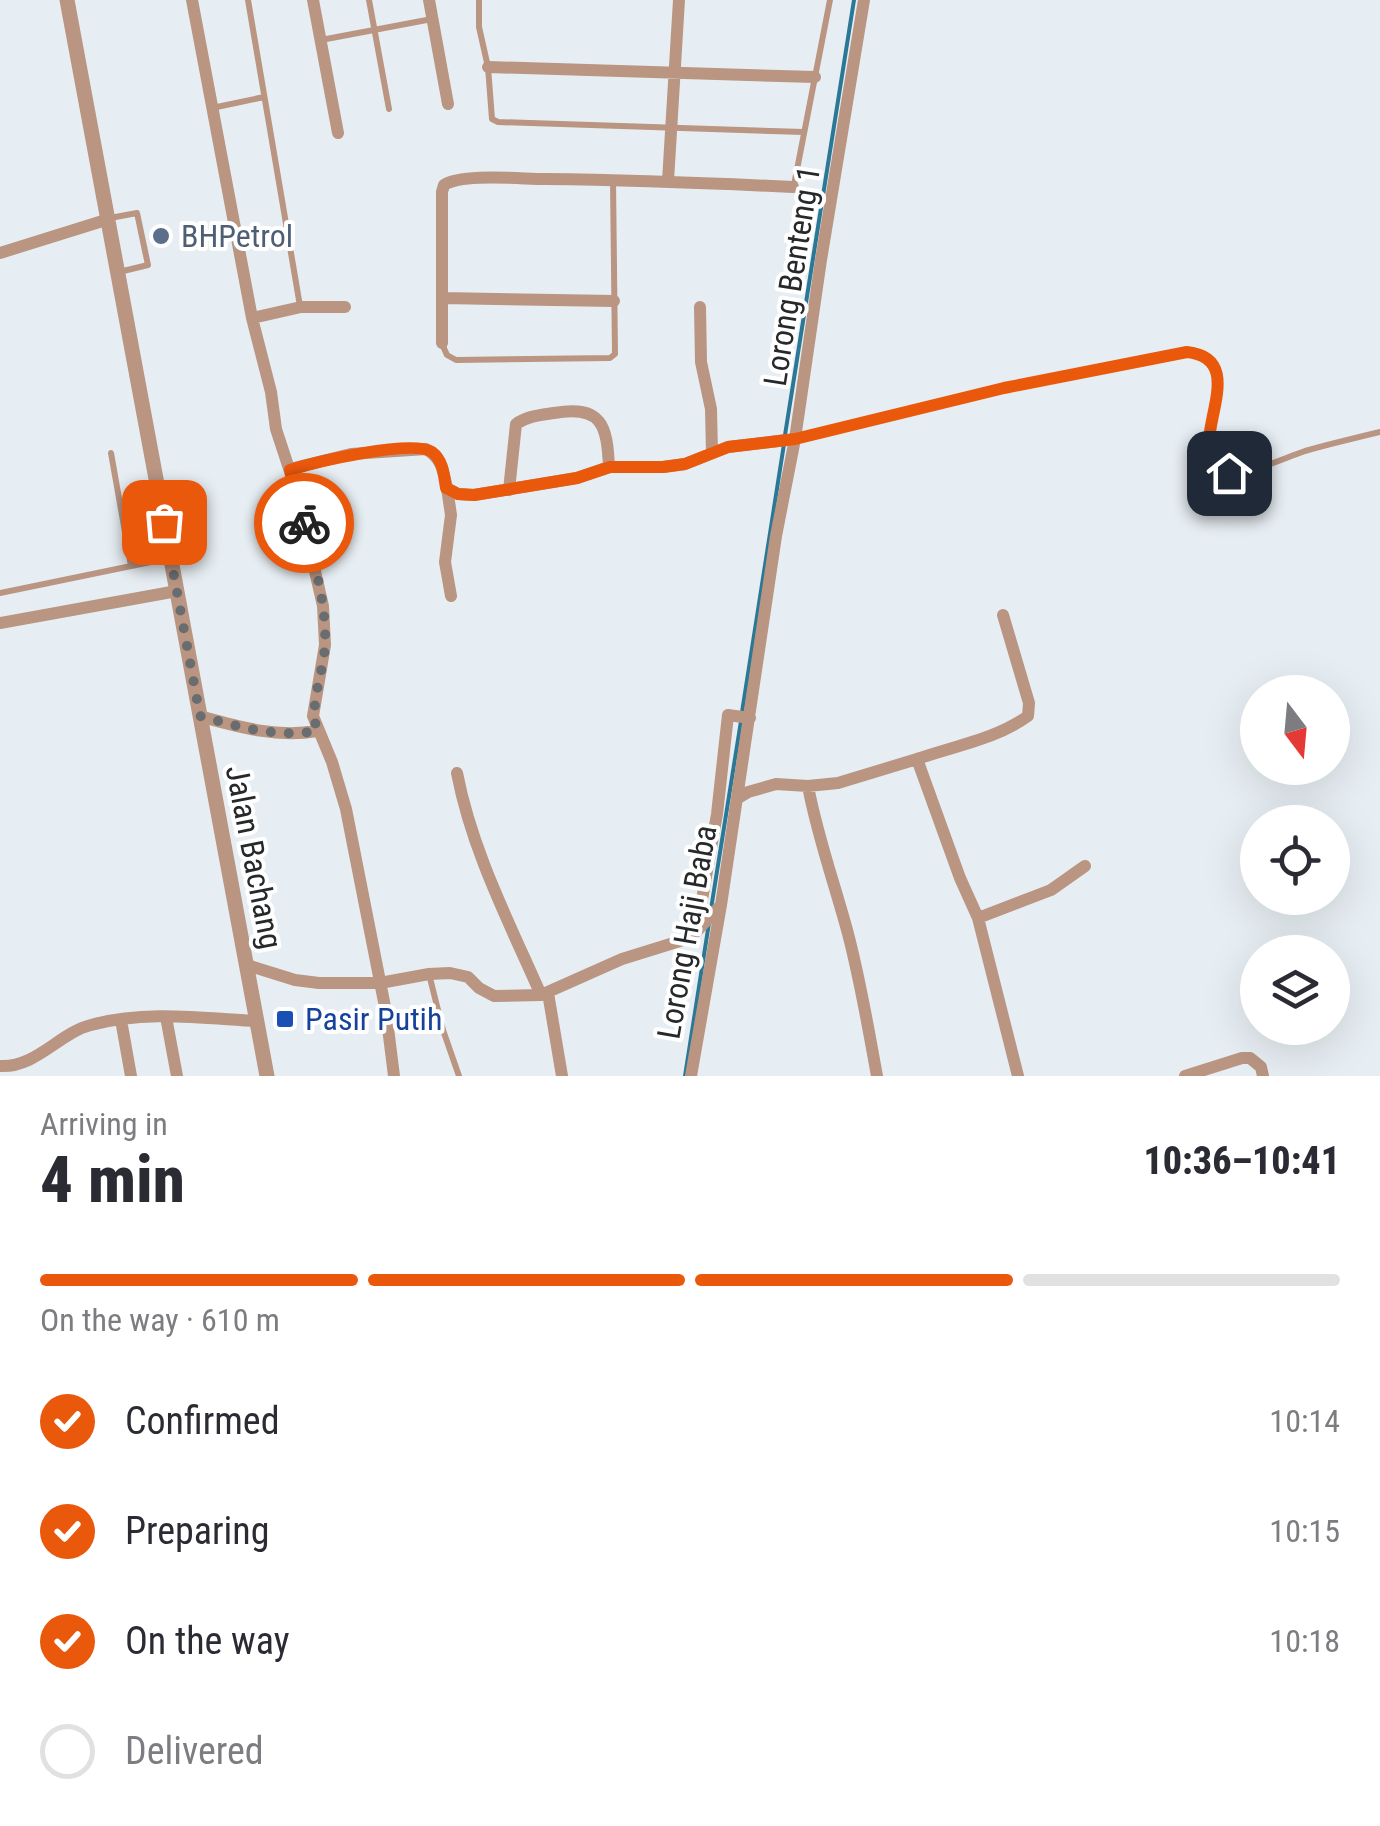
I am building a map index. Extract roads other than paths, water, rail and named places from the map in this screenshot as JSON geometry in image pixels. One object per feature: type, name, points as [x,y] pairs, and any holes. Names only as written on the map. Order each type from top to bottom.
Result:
[{"type":"street","name":"Jalan Bachang","points":[[67,0],[267,1076]]},
{"type":"street","points":[[192,0],[252,318],[322,606],[325,645],[313,716],[342,796],[380,983],[394,1076]]},
{"type":"street","points":[[313,0],[338,132]]},
{"type":"street","points":[[429,0],[448,104]]},
{"type":"street","points":[[668,181],[679,0]]},
{"type":"street","name":"Lorong Benteng 1","points":[[738,798],[744,717],[864,0]]},
{"type":"street","points":[[488,67],[815,77]]},
{"type":"street","points":[[442,342],[442,192],[452,180],[668,181],[793,187]]},
{"type":"street","points":[[0,253],[108,218]]},
{"type":"street","points":[[442,298],[614,302]]},
{"type":"street","points":[[252,318],[301,307],[346,307]]},
{"type":"street","points":[[700,308],[701,362],[711,409],[712,453]]},
{"type":"street","points":[[508,490],[516,424],[522,419],[568,411],[592,416],[604,427],[610,467]]},
{"type":"street","points":[[446,488],[474,495],[577,478],[610,467],[685,464],[728,447],[792,439]]},
{"type":"street","points":[[290,470],[351,454],[426,449],[436,455],[451,504],[445,562],[451,596]]},
{"type":"street","points":[[0,623],[177,591]]},
{"type":"street","points":[[738,798],[776,784],[808,786],[838,782],[986,737],[1028,716],[1029,703],[1004,616]]},
{"type":"street","points":[[698,929],[728,715],[744,717]]},
{"type":"street","points":[[200,716],[255,731],[317,731]]},
{"type":"street","points":[[917,759],[978,918],[1018,1076]]},
{"type":"street","points":[[457,773],[475,843],[544,994],[562,1076]]},
{"type":"street","points":[[808,786],[818,836],[847,931],[877,1076]]},
{"type":"street","name":"Lorong Haji Baba","points":[[691,1076],[738,798]]},
{"type":"street","points":[[978,918],[1052,890],[1085,866]]},
{"type":"street","points":[[247,965],[307,982],[380,983],[450,973],[468,977],[494,996],[544,994],[622,959],[680,941],[718,908]]},
{"type":"street","points":[[0,1066],[24,1063],[84,1026],[166,1017],[256,1022]]},
{"type":"street","points":[[166,1017],[177,1076]]},
{"type":"street","points":[[121,1020],[131,1076]]},
{"type":"street","points":[[1185,1076],[1250,1058],[1264,1076]]},
{"type":"lane","points":[[248,0],[301,307]]},
{"type":"lane","points":[[369,0],[389,109]]},
{"type":"lane","points":[[479,0],[478,26],[488,67],[492,119],[498,122],[804,132]]},
{"type":"lane","points":[[793,187],[830,0]]},
{"type":"lane","points":[[320,40],[432,19]]},
{"type":"lane","points":[[212,108],[264,96]]},
{"type":"lane","points":[[442,342],[447,356],[456,360],[610,358],[615,354],[613,180]]},
{"type":"lane","points":[[108,218],[137,213],[148,266],[119,272]]},
{"type":"lane","points":[[792,439],[1004,388],[1187,352],[1196,352],[1216,367],[1219,379],[1210,448],[1214,465],[1221,471],[1243,471],[1380,432]]},
{"type":"lane","points":[[111,453],[131,566]]},
{"type":"lane","points":[[0,592],[171,558]]},
{"type":"lane","points":[[429,974],[459,1076]]},
{"type":"waterway","points":[[785,435],[854,0]]},
{"type":"waterway","points":[[742,712],[784,444]]},
{"type":"waterway","points":[[711,909],[741,721]]},
{"type":"waterway","points":[[685,1076],[709,923]]},
{"type":"place","name":"BHPetrol","points":[[161,236]]},
{"type":"place","name":"Pasir Putih","points":[[285,1019]]}]
